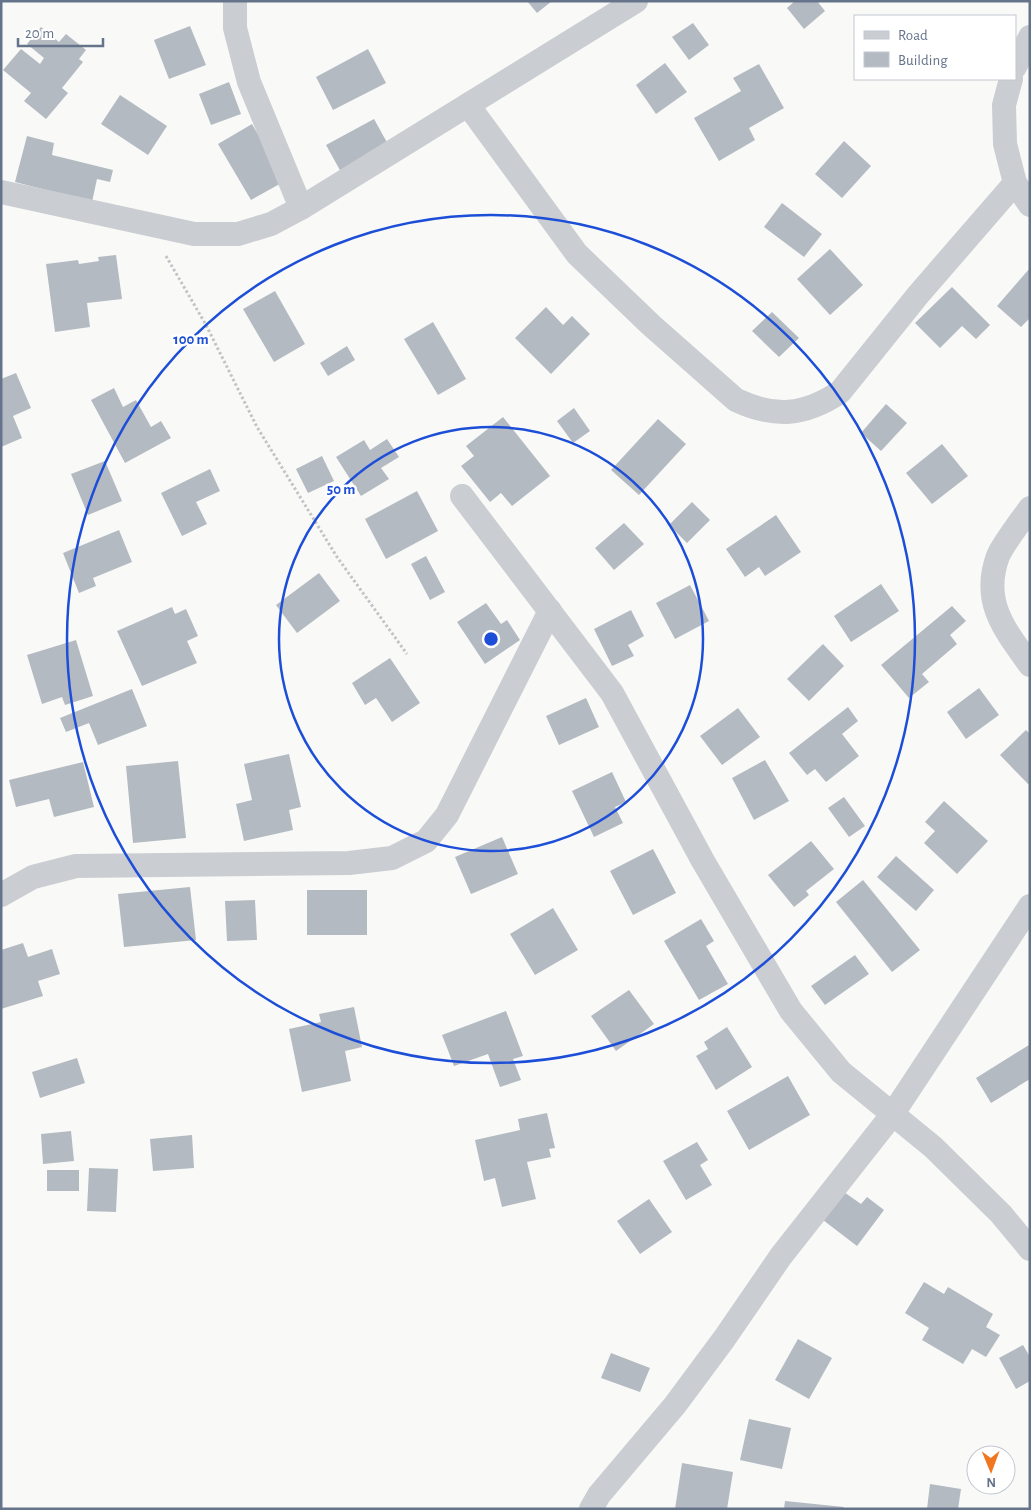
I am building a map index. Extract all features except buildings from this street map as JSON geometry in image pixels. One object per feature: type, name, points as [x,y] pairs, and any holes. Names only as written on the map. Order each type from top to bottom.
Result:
[{"type":"street","points":[[235,1],[235,28],[249,82],[301,208]]},
{"type":"street","points":[[1,192],[194,234],[238,234],[271,224],[301,208],[636,1]]},
{"type":"street","points":[[1016,65],[1030,37]]},
{"type":"street","points":[[1011,80],[1004,105],[1005,144],[1015,183],[1030,205]]},
{"type":"street","points":[[468,105],[577,254],[651,325],[736,400],[753,408],[771,412],[790,413],[808,410],[825,403],[840,392],[918,295],[1015,183]]},
{"type":"street","points":[[462,496],[612,693],[703,861],[791,1011],[841,1072],[933,1147],[1001,1214],[1030,1249]]},
{"type":"street","points":[[1030,508],[998,556],[992,580],[995,609],[1004,629],[1030,665]]},
{"type":"street","points":[[1,895],[34,877],[76,866],[349,863],[392,858],[426,841],[447,815],[550,611]]},
{"type":"street","points":[[591,1509],[600,1495],[675,1405],[724,1339],[781,1256],[892,1115],[1030,906]]},
{"type":"path","points":[[148,225],[206,325],[257,427],[337,557],[407,654]]}]
